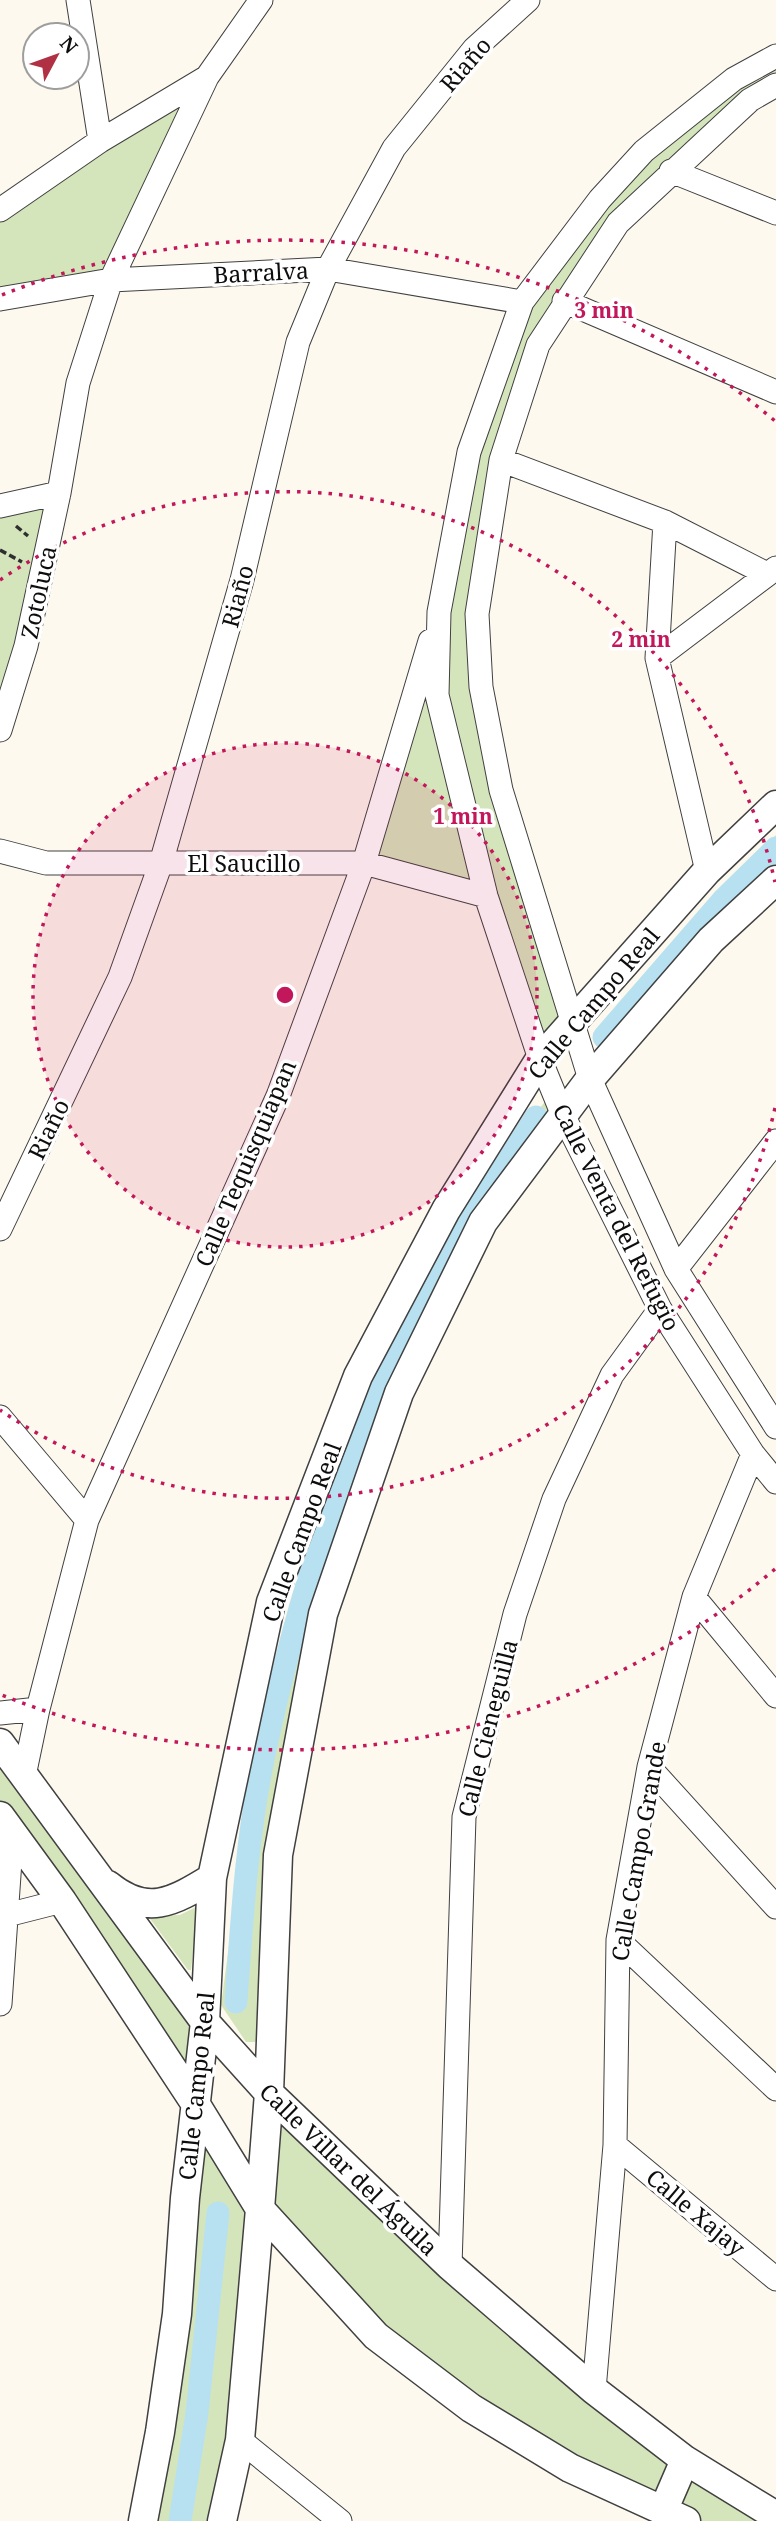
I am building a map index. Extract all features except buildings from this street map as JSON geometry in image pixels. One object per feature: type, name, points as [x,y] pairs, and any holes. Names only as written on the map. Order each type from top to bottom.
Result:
[{"type":"street","points":[[78,0],[100,141]]},
{"type":"street","points":[[0,210],[100,141],[207,77],[261,0]]},
{"type":"street","name":"Riaño","points":[[0,1229],[120,977],[161,863],[242,580],[298,342],[328,269],[394,148],[474,49],[528,0]]},
{"type":"street","name":"Calle Venta del Refugio","points":[[776,55],[734,79],[644,151],[600,199],[522,302],[469,452],[439,612],[437,695],[486,896],[540,1059],[562,1113],[660,1309],[753,1454],[776,1482]]},
{"type":"street","name":"Zotoluca","points":[[0,730],[26,646],[60,493],[78,383],[111,280],[207,77]]},
{"type":"street","name":"Calle Venta del Refugio","points":[[774,1418],[676,1269],[590,1079],[501,790],[481,687],[477,614],[501,460],[538,345],[564,301],[618,223],[750,100],[776,85]]},
{"type":"street","points":[[671,171],[776,213]]},
{"type":"street","name":"Barralva","points":[[0,299],[111,280],[328,269],[522,302]]},
{"type":"street","points":[[564,301],[776,392]]},
{"type":"street","points":[[501,460],[665,522],[771,571],[657,658]]},
{"type":"street","points":[[0,506],[60,493]]},
{"type":"street","points":[[665,522],[657,658],[707,871]]},
{"type":"street","points":[[439,612],[477,614]]},
{"type":"street","name":"Calle Tequisquiapan","points":[[24,1776],[38,1709],[87,1520],[278,1096],[365,863],[439,612]]},
{"type":"street","name":"Calle Campo Real","points":[[143,2521],[160,2432],[177,2314],[195,2103],[205,2022],[212,1878],[271,1602],[358,1376],[446,1210],[540,1059],[707,871],[776,805]]},
{"type":"street","name":"El Saucillo","points":[[0,851],[46,863],[365,863],[486,896]]},
{"type":"street","name":"Calle Campo Real","points":[[222,2521],[240,2440],[260,2209],[269,2093],[278,1855],[323,1614],[399,1393],[483,1222],[590,1079],[711,940],[776,880]]},
{"type":"street","points":[[676,1269],[776,1140]]},
{"type":"street","name":"Calle Cieneguilla","points":[[450,2266],[464,1817],[515,1614],[554,1499],[612,1375],[660,1309]]},
{"type":"street","points":[[0,1417],[87,1520]]},
{"type":"street","name":"Calle Campo Grande","points":[[594,2390],[615,2145],[618,1940],[649,1767],[694,1597],[753,1454]]},
{"type":"street","points":[[694,1597],[776,1696]]},
{"type":"street","points":[[0,1713],[38,1709]]},
{"type":"street","name":"Calle Villar del Águila","points":[[0,1743],[205,2022],[269,2093],[450,2266],[594,2390],[685,2460],[776,2516]]},
{"type":"street","points":[[649,1767],[776,1907]]},
{"type":"street","points":[[6,1824],[62,1901],[195,2103],[260,2209],[376,2336],[471,2408],[570,2468],[674,2516],[685,2460]]},
{"type":"street","points":[[0,2004],[7,1915],[6,1824]]},
{"type":"street","points":[[98,1877],[127,1900],[159,1905],[212,1878]]},
{"type":"street","points":[[7,1915],[62,1901]]},
{"type":"street","points":[[618,1940],[776,2090]]},
{"type":"street","name":"Calle Xajay","points":[[615,2145],[776,2279]]},
{"type":"street","points":[[240,2440],[340,2521]]},
{"type":"path","points":[[0,552],[24,563]]},
{"type":"green space","points":[[776,56],[776,85],[671,171],[564,301],[501,460],[481,687],[571,1021],[540,1059],[486,896],[365,863],[439,612],[469,452],[522,302],[600,199]]},
{"type":"green space","points":[[207,77],[111,280],[0,299],[0,210]]},
{"type":"green space","points":[[59,493],[0,730],[0,506]]},
{"type":"green space","points":[[776,835],[776,865],[704,935],[607,1046],[601,1044],[601,1032]]},
{"type":"green space","points":[[544,1103],[550,1105],[480,1216],[340,1547],[262,2034],[255,2042],[246,2042],[221,2005],[258,1730],[280,1641],[340,1470],[426,1293],[513,1141]]},
{"type":"green space","points":[[0,1743],[205,2022],[195,2103],[0,1816]]},
{"type":"green space","points":[[198,1906],[191,1970],[188,1970],[148,1916],[180,1915]]},
{"type":"green space","points":[[269,2093],[450,2266],[776,2521],[686,2521],[471,2408],[261,2210],[222,2521],[143,2521],[195,2103],[260,2208]]},
{"type":"waterway","points":[[604,1037],[723,900],[776,848]]},
{"type":"waterway","points":[[236,2002],[246,1875],[259,1781],[291,1642],[334,1500],[366,1419],[408,1329],[457,1243],[536,1117]]},
{"type":"waterway","points":[[180,2521],[197,2413],[218,2213]]}]
